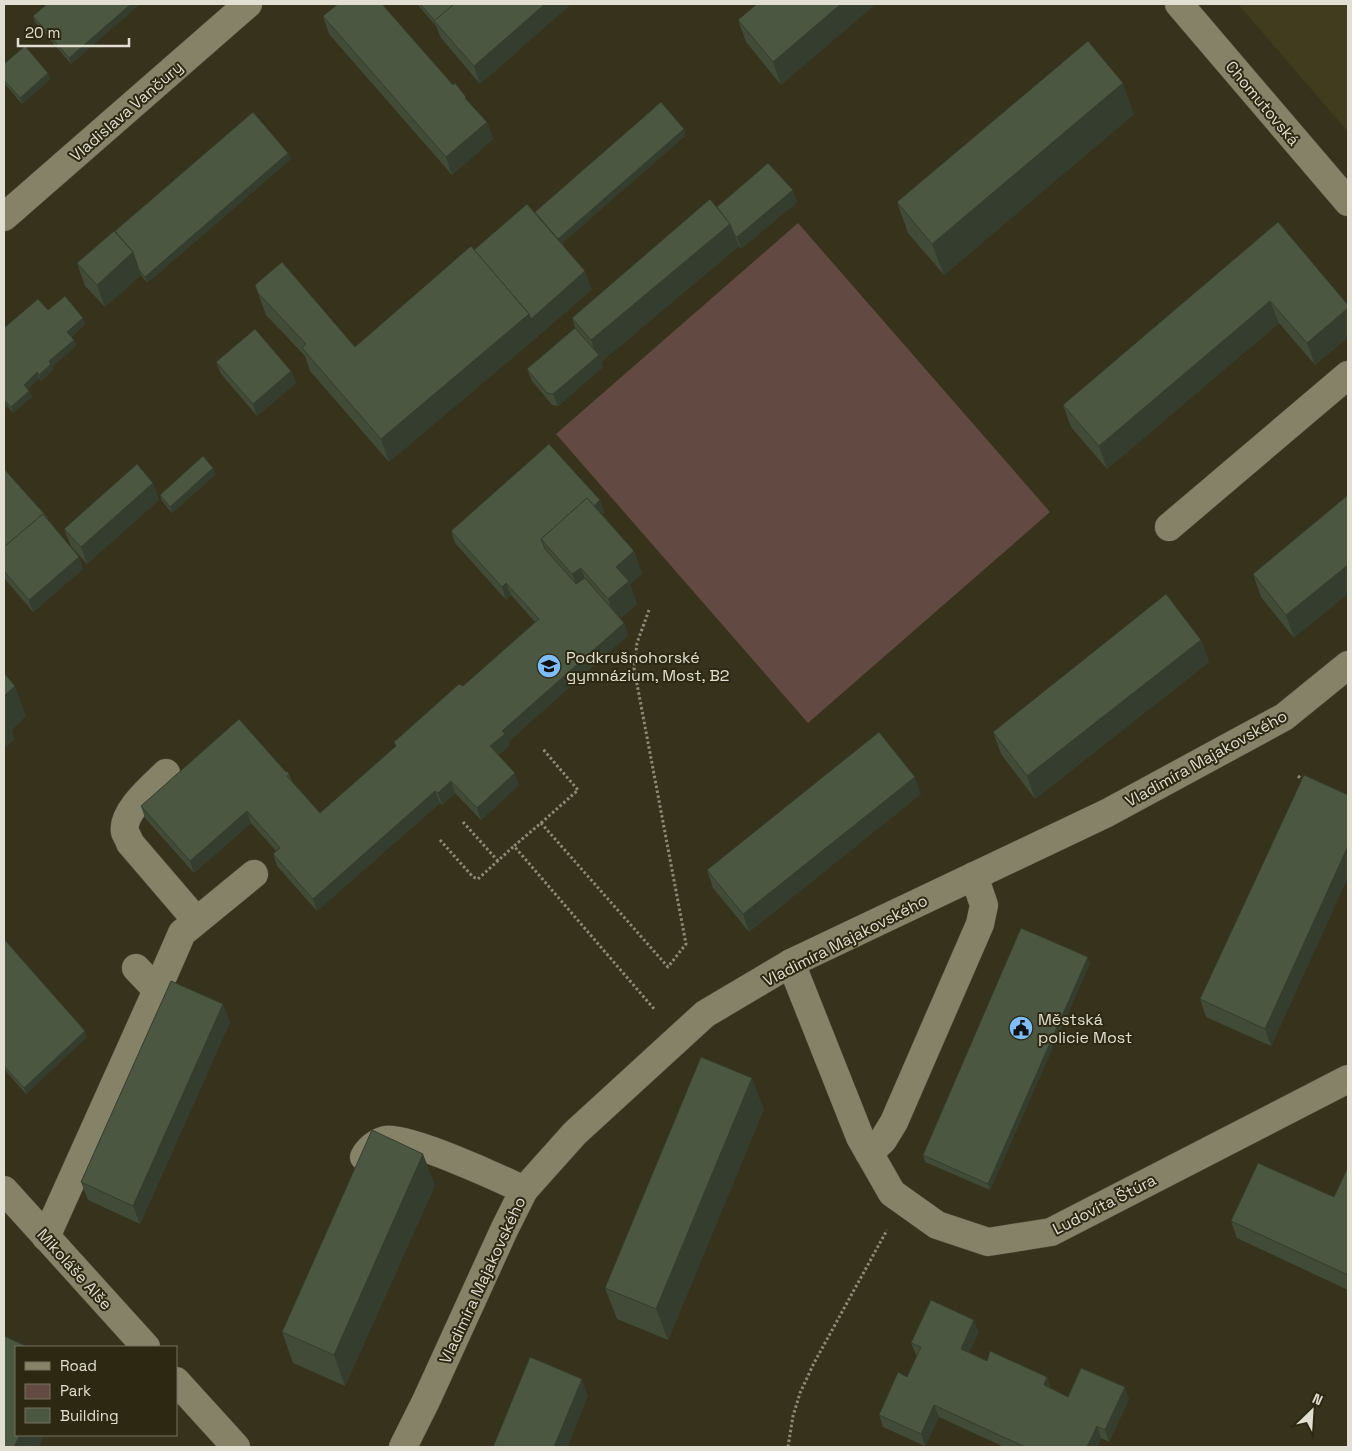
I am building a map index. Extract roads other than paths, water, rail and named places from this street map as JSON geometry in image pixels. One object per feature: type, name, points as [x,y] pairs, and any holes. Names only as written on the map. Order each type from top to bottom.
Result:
[{"type":"street","name":"Vladislava Vančury","points":[[4,217],[248,4]]},
{"type":"street","name":"Chomutovská","points":[[1179,4],[1348,202]]},
{"type":"street","points":[[1169,526],[1348,375]]},
{"type":"street","name":"Vladimíra Majakovského","points":[[403,1447],[524,1190],[575,1133],[705,1014],[791,963],[1107,813],[1284,717],[1348,665]]},
{"type":"street","points":[[166,773],[130,812],[125,830],[130,843],[196,920]]},
{"type":"street","points":[[46,1237],[182,933],[254,874]]},
{"type":"street","points":[[869,1152],[883,1140],[894,1122],[980,924],[984,905],[974,876]]},
{"type":"street","name":"Ludovíta Štúra","points":[[791,963],[860,1138],[892,1192],[937,1225],[988,1242],[1051,1232],[1348,1079]]},
{"type":"street","points":[[136,968],[157,990]]},
{"type":"street","points":[[351,1183],[368,1150],[385,1140],[407,1143],[442,1155],[484,1171],[524,1190]]},
{"type":"street","name":"Mikoláše Alše","points":[[4,1190],[145,1346]]},
{"type":"street","points":[[178,1383],[236,1447]]},
{"type":"place","name":"Podkrušnohorské gymnázium, Most, B2","points":[[549,666]]},
{"type":"place","name":"Městská policie Most","points":[[1021,1028]]}]
